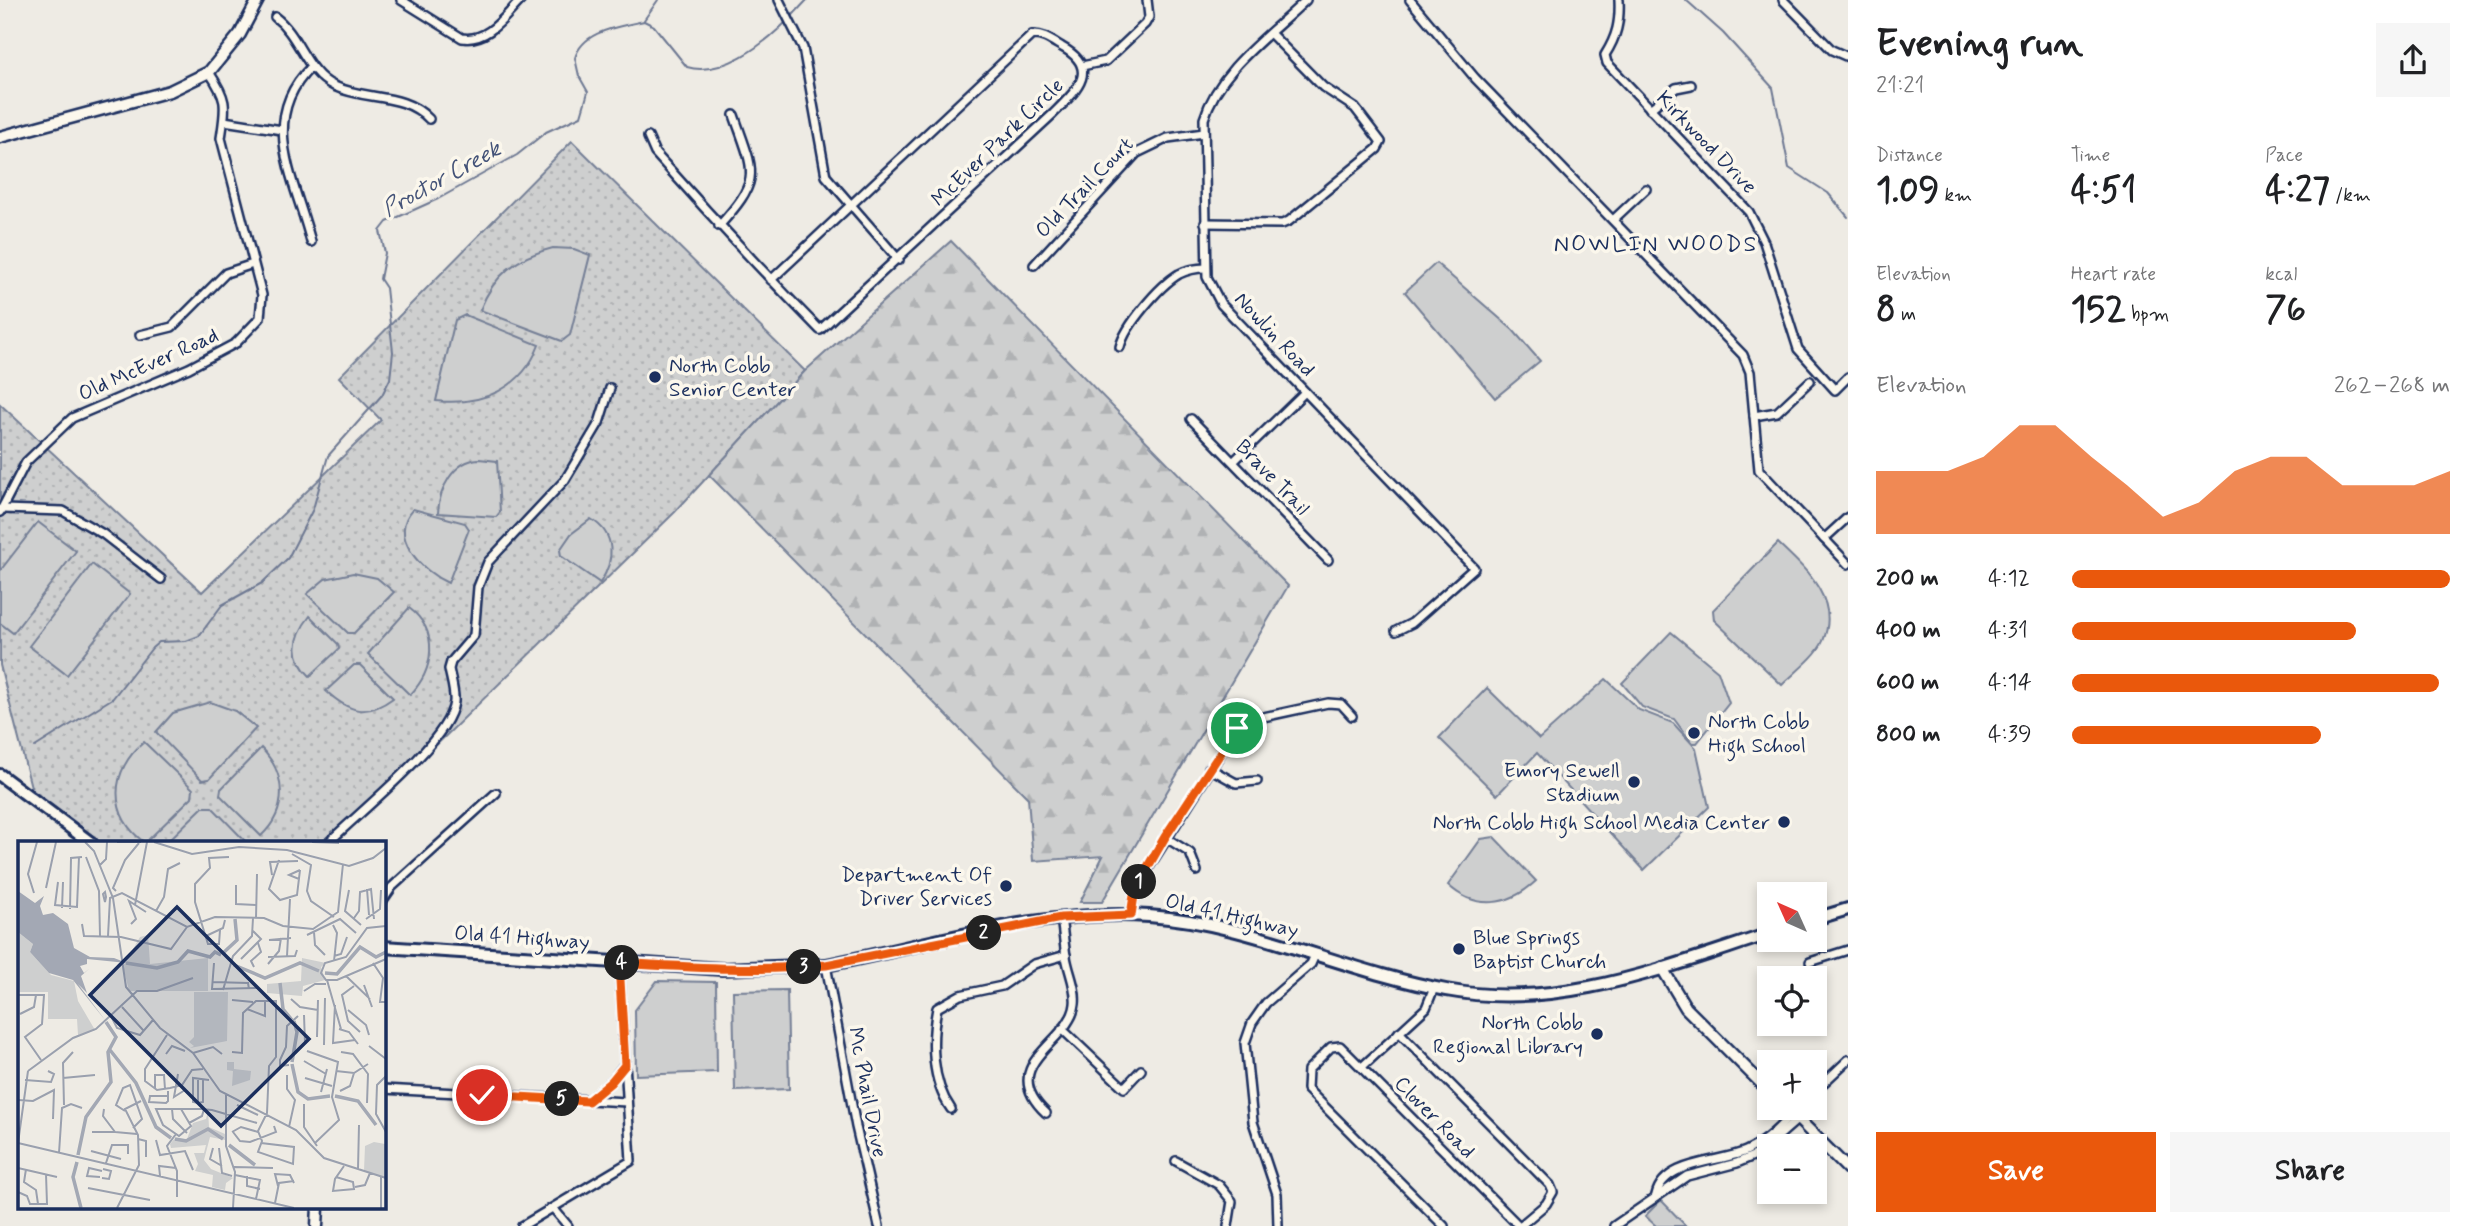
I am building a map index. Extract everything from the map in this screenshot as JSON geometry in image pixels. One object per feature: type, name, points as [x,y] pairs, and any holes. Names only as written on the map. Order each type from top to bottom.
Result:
[{"type":"main road","points":[[2,777],[88,841]]},
{"type":"main road","points":[[1827,915],[1848,909]]},
{"type":"main road","name":"Old 41 Highway","points":[[385,947],[749,970],[826,965],[1061,918],[1131,915],[1195,923],[1434,988],[1496,996],[1557,994],[1606,985],[1757,938]]},
{"type":"street","points":[[0,137],[170,91],[209,72],[240,34],[258,0]]},
{"type":"street","points":[[401,0],[462,38],[472,40],[491,31],[521,0]]},
{"type":"street","points":[[779,0],[803,48],[822,165],[827,176],[899,260]]},
{"type":"street","points":[[1082,66],[1106,61],[1145,24],[1149,17],[1147,0]]},
{"type":"street","name":"Nowlin Road","points":[[1306,0],[1225,77],[1210,100],[1204,119],[1206,268],[1210,288],[1221,304],[1474,568],[1412,623],[1396,631]]},
{"type":"street","points":[[1410,0],[1475,78],[1743,355],[1750,372],[1759,470],[1848,564]]},
{"type":"street","name":"Kirkwood Drive","points":[[1619,0],[1615,39],[1605,55],[1606,63],[1749,212],[1764,242],[1795,342],[1820,376],[1835,390],[1848,377]]},
{"type":"street","points":[[1783,0],[1832,50],[1848,57]]},
{"type":"street","points":[[275,17],[287,27],[311,67],[335,87],[409,103],[429,119]]},
{"type":"street","points":[[1205,223],[1282,224],[1289,221],[1377,149],[1381,142],[1355,108],[1323,87],[1271,34]]},
{"type":"street","name":"McEver Park Circle","points":[[648,136],[655,153],[719,226],[771,280],[820,330],[899,260],[1077,89],[1084,72],[1082,66],[1071,52],[1039,35],[1032,35],[771,280]]},
{"type":"street","points":[[311,67],[296,81],[285,111],[282,130],[290,176],[311,242]]},
{"type":"street","name":"Old McEver Road","points":[[1,511],[26,462],[72,418],[189,368],[247,334],[260,318],[262,295],[225,162],[221,138],[225,95],[209,72]]},
{"type":"street","points":[[1650,109],[1676,88],[1691,85]]},
{"type":"street","points":[[719,226],[743,201],[752,179],[751,163],[734,116]]},
{"type":"street","points":[[224,121],[282,130]]},
{"type":"street","name":"Old Trail Court","points":[[1034,265],[1147,145],[1168,138],[1204,133]]},
{"type":"street","points":[[1613,220],[1646,189]]},
{"type":"street","points":[[140,335],[172,327],[226,273],[253,264]]},
{"type":"street","points":[[1120,347],[1125,329],[1179,274],[1206,268]]},
{"type":"street","points":[[1754,416],[1777,412],[1810,381]]},
{"type":"street","points":[[330,841],[420,756],[446,724],[454,700],[449,669],[451,662],[474,635],[478,587],[484,571],[495,554],[565,480],[599,423],[610,388]]},
{"type":"street","points":[[1234,461],[1305,392]]},
{"type":"street","name":"Brave Trail","points":[[1191,419],[1328,560]]},
{"type":"street","points":[[1,511],[62,511],[103,534],[161,579]]},
{"type":"street","points":[[1824,539],[1848,517]]},
{"type":"street","points":[[1131,915],[1135,889],[1231,733],[1246,722],[1328,703],[1340,704],[1352,716]]},
{"type":"street","points":[[1209,768],[1236,783],[1257,781]]},
{"type":"street","points":[[385,897],[392,887],[496,793]]},
{"type":"street","points":[[1165,837],[1190,853],[1197,872]]},
{"type":"street","points":[[1046,1113],[1032,1093],[1030,1069],[1040,1051],[1062,1029],[1075,1004],[1061,918]]},
{"type":"street","points":[[1811,962],[1848,950]]},
{"type":"street","points":[[951,1109],[943,1097],[932,1044],[937,1008],[960,995],[1002,986],[1034,964],[1066,955]]},
{"type":"street","points":[[1278,1226],[1277,1194],[1253,1122],[1245,1043],[1258,1013],[1311,964],[1315,955]]},
{"type":"street","points":[[522,1226],[631,1161],[619,963]]},
{"type":"street","name":"Mc Phail Drive","points":[[826,965],[856,1127],[879,1226]]},
{"type":"street","points":[[1662,968],[1686,1008],[1757,1079]]},
{"type":"street","points":[[1363,1066],[1426,1008],[1434,988]]},
{"type":"street","points":[[1062,1029],[1124,1087],[1141,1070]]},
{"type":"street","name":"Clover Road","points":[[1399,1032],[1550,1185],[1550,1198],[1520,1226],[1394,1102],[1363,1066],[1345,1049],[1334,1045],[1310,1066],[1307,1089],[1444,1226]]},
{"type":"street","points":[[1827,1080],[1848,1060]]},
{"type":"street","points":[[588,1101],[611,1082],[625,1065]]},
{"type":"street","points":[[385,1089],[627,1102]]},
{"type":"street","points":[[1614,1226],[1632,1216],[1656,1195],[1694,1173],[1737,1163],[1758,1154],[1786,1120]]},
{"type":"street","points":[[1801,1120],[1848,1169]]},
{"type":"street","points":[[1176,1161],[1226,1191],[1232,1201],[1228,1226]]},
{"type":"street","points":[[317,1226],[318,1208]]},
{"type":"street","points":[[554,1208],[568,1226]]},
{"type":"green space","points":[[572,141],[805,371],[675,512],[338,841],[91,841],[32,791],[0,665],[0,404],[202,592],[381,420],[339,377]]},
{"type":"green space","points":[[951,241],[1288,586],[1102,902],[1080,902],[1103,856],[1033,861],[1028,798],[709,475],[805,371]]},
{"type":"green space","points":[[553,248],[574,249],[590,255],[570,335],[562,341],[480,310],[492,286],[508,269],[528,256]]},
{"type":"green space","points":[[1436,263],[1513,330],[1540,361],[1495,398],[1405,292]]},
{"type":"green space","points":[[465,315],[539,345],[522,373],[498,391],[469,401],[436,401],[455,320]]},
{"type":"green space","points":[[479,459],[497,461],[500,512],[496,517],[438,513],[441,495],[449,478],[462,465]]},
{"type":"green space","points":[[413,509],[465,523],[469,529],[448,583],[428,571],[406,542],[406,520]]},
{"type":"green space","points":[[591,519],[605,532],[609,540],[610,557],[600,583],[561,556],[560,550],[571,534]]},
{"type":"green space","points":[[38,522],[76,551],[13,633],[0,623],[0,571]]},
{"type":"green space","points":[[1778,543],[1799,563],[1817,586],[1827,611],[1827,626],[1820,647],[1782,685],[1714,620],[1713,610]]},
{"type":"green space","points":[[92,564],[130,594],[67,675],[29,646]]},
{"type":"green space","points":[[353,573],[377,578],[394,592],[354,633],[348,633],[307,594],[325,579]]},
{"type":"green space","points":[[409,608],[426,628],[430,651],[424,674],[410,695],[368,654]]},
{"type":"green space","points":[[310,616],[338,644],[339,649],[310,676],[299,661],[296,646],[300,631]]},
{"type":"green space","points":[[1671,632],[1718,671],[1729,703],[1697,743],[1692,743],[1674,719],[1642,707],[1622,683]]},
{"type":"green space","points":[[354,665],[360,665],[393,698],[374,708],[358,710],[342,704],[326,691]]},
{"type":"green space","name":"Emory Sewell Stadium","points":[[1606,679],[1639,710],[1673,723],[1696,748],[1709,807],[1644,870],[1537,753],[1497,795],[1439,738],[1487,688],[1539,739]]},
{"type":"green space","points":[[210,702],[235,711],[256,728],[209,779],[202,780],[156,732],[173,713]]},
{"type":"green space","points":[[144,742],[193,789],[192,797],[147,841],[143,841],[133,832],[119,806],[119,779],[133,753]]},
{"type":"green space","points":[[261,748],[276,769],[281,792],[276,815],[261,836],[220,795],[221,789]]},
{"type":"green space","points":[[203,807],[212,807],[245,841],[168,841]]},
{"type":"green space","points":[[1494,837],[1536,881],[1515,896],[1492,902],[1470,899],[1448,885],[1481,839]]},
{"type":"green space","points":[[657,981],[716,982],[717,1072],[636,1075],[635,1010]]},
{"type":"green space","points":[[787,990],[789,1089],[735,1091],[733,991]]},
{"type":"green space","points":[[1661,1200],[1686,1226],[1656,1226],[1645,1216]]},
{"type":"waterway","points":[[644,20],[658,0]]},
{"type":"waterway","name":"Proctor Creek","points":[[793,15],[807,0]]},
{"type":"waterway","points":[[1686,0],[1723,33],[1773,88],[1789,168],[1828,193],[1848,217]]},
{"type":"waterway","name":"Proctor Creek","points":[[35,747],[113,698],[159,642],[186,641],[199,636],[222,605],[262,583],[288,558],[313,509],[328,456],[382,395],[390,379],[393,352],[386,288],[380,279],[385,253],[380,231],[387,222],[438,199],[517,155],[546,132],[581,116],[588,92],[579,76],[575,58],[586,41],[603,31],[644,21],[654,26],[687,67],[700,69],[741,57],[786,22]]},
{"type":"place","name":"North Cobb Senior Center","points":[[655,377]]},
{"type":"place","name":"North Cobb High School","points":[[1694,733]]},
{"type":"place","name":"Emory Sewell Stadium","points":[[1634,782]]},
{"type":"place","name":"North Cobb High School Media Center","points":[[1784,822]]},
{"type":"place","name":"Department Of Driver Services","points":[[1006,886]]},
{"type":"place","name":"Blue Springs Baptist Church","points":[[1459,949]]},
{"type":"place","name":"North Cobb Regional Library","points":[[1597,1034]]},
{"type":"district","name":"NOWLIN WOODS","points":[[1656,243]]},
{"type":"route","points":[[482,1095],[588,1101],[611,1082],[625,1065],[619,963],[749,970],[788,969],[826,965],[1061,918],[1131,915],[1135,889],[1165,837],[1231,733],[1237,728]]}]
